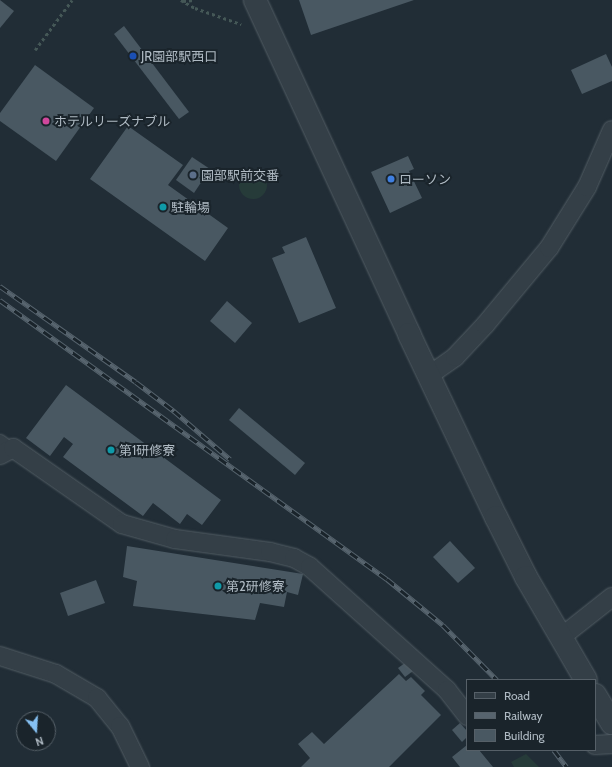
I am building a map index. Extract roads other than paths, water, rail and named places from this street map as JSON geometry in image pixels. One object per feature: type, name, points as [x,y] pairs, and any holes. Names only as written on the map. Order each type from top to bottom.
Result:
[{"type":"street","points":[[255,0],[428,376],[526,577],[560,638],[585,679]]},
{"type":"street","points":[[428,376],[455,357],[485,325],[549,248],[572,214],[587,187],[612,130]]},
{"type":"street","points":[[4,447],[122,524],[175,539],[270,552],[294,558],[305,564],[447,690],[466,715]]},
{"type":"street","points":[[560,638],[612,597]]},
{"type":"street","points":[[0,656],[56,674],[97,698],[120,726],[140,767]]},
{"type":"street","points":[[596,697],[612,724]]},
{"type":"street","points":[[596,745],[612,744]]},
{"type":"railway","points":[[0,286],[136,382],[174,411],[230,459]]},
{"type":"railway","points":[[0,300],[387,579],[443,625],[496,679]]},
{"type":"railway","points":[[555,751],[567,767]]},
{"type":"place","name":"JR園部駅西口","points":[[133,56]]},
{"type":"place","name":"ホテルリーズナブル","points":[[46,121]]},
{"type":"place","name":"園部駅前交番","points":[[193,175]]},
{"type":"place","name":"ローソン","points":[[391,179]]},
{"type":"place","name":"駐輪場","points":[[163,207]]},
{"type":"place","name":"第1研修寮","points":[[111,450]]},
{"type":"place","name":"第2研修寮","points":[[218,586]]}]
